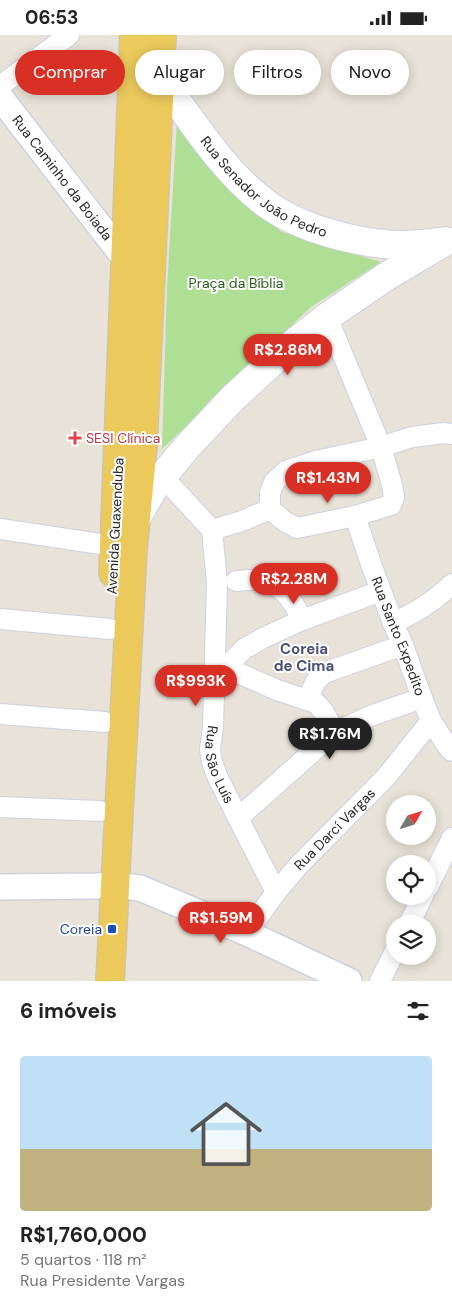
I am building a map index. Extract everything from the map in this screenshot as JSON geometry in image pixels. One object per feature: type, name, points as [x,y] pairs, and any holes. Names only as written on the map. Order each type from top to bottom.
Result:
[{"type":"main road","name":"Avenida Guaxenduba","points":[[161,50],[162,35]]},
{"type":"main road","name":"Avenida Guaxenduba","points":[[90,981],[105,885],[124,547],[126,260],[137,36]]},
{"type":"main road","name":"Rua Senador João Pedro","points":[[137,36],[145,50]]},
{"type":"main road","name":"Avenida Guaxenduba","points":[[110,981],[100,811],[110,629],[124,547],[136,519],[143,445],[159,95]]},
{"type":"main road","name":"Rua Senador João Pedro","points":[[174,95],[210,146],[232,172],[265,202],[290,218],[326,233],[361,242],[383,245],[422,245],[449,240]]},
{"type":"main road","name":"Rua Senador João Pedro","points":[[136,519],[162,476],[186,448],[232,399],[284,351],[327,317],[387,276],[449,240]]},
{"type":"main road","points":[[126,260],[136,268],[144,284],[137,415],[143,445]]},
{"type":"street","points":[[0,86],[69,35]]},
{"type":"street","name":"Rua Caminho da Boiada","points":[[0,97],[126,260]]},
{"type":"street","points":[[327,317],[380,447],[394,497],[391,505],[355,516],[297,528],[284,521],[270,509],[270,493],[274,482],[286,471],[316,461],[380,447],[412,437],[444,433],[452,434]]},
{"type":"street","points":[[162,476],[212,531],[270,509]]},
{"type":"street","name":"Rua Santo Expedito","points":[[355,516],[381,591],[431,721],[452,751]]},
{"type":"street","points":[[0,529],[124,547]]},
{"type":"street","name":"Rua São Luís","points":[[212,531],[217,583],[213,727],[210,749],[212,762],[276,892]]},
{"type":"street","points":[[236,581],[255,579],[277,587],[287,594],[302,620]]},
{"type":"street","points":[[393,623],[412,615],[438,598],[452,584]]},
{"type":"street","points":[[335,732],[316,703],[277,690],[234,666],[244,649],[256,642],[302,620],[381,591]]},
{"type":"street","points":[[0,619],[110,629]]},
{"type":"street","points":[[307,699],[316,681],[324,673],[403,645]]},
{"type":"street","points":[[238,818],[335,732],[370,716],[422,698]]},
{"type":"street","points":[[0,714],[105,722]]},
{"type":"street","name":"Rua Darcí Vargas","points":[[276,892],[299,865],[386,777],[431,721]]},
{"type":"street","points":[[0,807],[100,811]]},
{"type":"street","points":[[436,871],[452,838]]},
{"type":"street","points":[[0,887],[105,885],[140,889],[248,933],[349,981]]},
{"type":"street","points":[[248,933],[276,892]]},
{"type":"street","points":[[380,981],[388,965]]},
{"type":"green space","name":"Praça da Bíblia","points":[[177,121],[234,192],[282,232],[381,262],[311,307],[162,449],[167,288]]},
{"type":"place","name":"SESI Clínica","points":[[75,438]]},
{"type":"place","name":"Coreia","points":[[112,929]]},
{"type":"district","name":"Coreia de Cima","points":[[304,658]]}]
